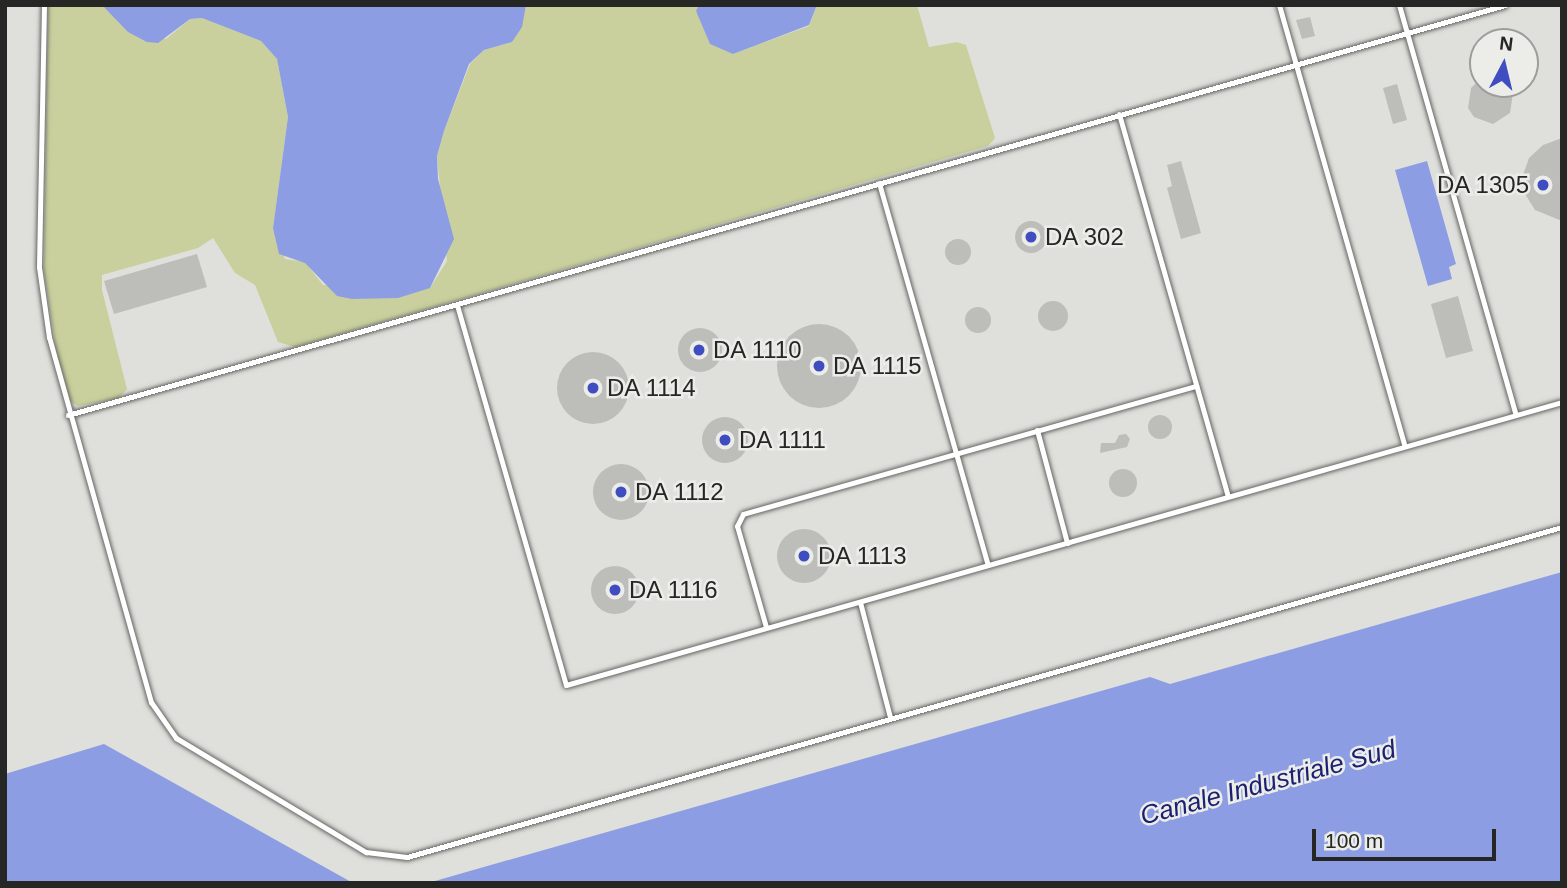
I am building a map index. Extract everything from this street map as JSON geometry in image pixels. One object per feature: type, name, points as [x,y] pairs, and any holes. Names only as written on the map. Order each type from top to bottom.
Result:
[{"type":"lane","points":[[44,5],[39,267],[49,337],[68,415],[151,702],[176,738],[366,852],[407,857],[1562,527]]},
{"type":"lane","points":[[1279,5],[1404,445]]},
{"type":"lane","points":[[1399,5],[1516,415]]},
{"type":"lane","points":[[68,415],[1505,5]]},
{"type":"lane","points":[[1119,114],[1227,496]]},
{"type":"lane","points":[[879,183],[988,565]]},
{"type":"lane","points":[[457,304],[566,685],[1562,402]]},
{"type":"lane","points":[[766,627],[737,526],[738,518],[1196,386]]},
{"type":"lane","points":[[1037,430],[1067,542]]},
{"type":"lane","points":[[860,601],[890,717]]},
{"type":"green space","points":[[48,5],[102,5],[125,24],[166,39],[190,19],[202,18],[261,41],[277,59],[288,117],[273,228],[285,259],[305,262],[323,285],[430,288],[447,261],[437,156],[444,131],[470,64],[484,50],[512,42],[526,5],[699,5],[696,12],[733,54],[809,26],[817,5],[917,5],[929,47],[957,42],[966,45],[995,138],[988,146],[295,347],[278,342],[255,285],[235,273],[213,238],[198,248],[102,275],[102,290],[127,389],[119,398],[78,406],[68,400],[59,368],[44,271]]},
{"type":"water","points":[[102,5],[526,5],[522,27],[512,42],[484,50],[469,64],[444,131],[437,156],[438,179],[454,239],[430,288],[398,298],[352,299],[337,296],[305,263],[279,254],[273,228],[288,117],[277,59],[261,41],[202,18],[190,19],[158,43],[147,42],[128,32]]},
{"type":"water","points":[[699,5],[817,5],[809,25],[733,54],[710,44],[696,11]]},
{"type":"water","points":[[1427,161],[1456,264],[1449,267],[1452,279],[1428,286],[1395,170]]},
{"type":"water","name":"Canale Industriale Sud","points":[[1562,572],[1562,883],[428,883],[1150,677],[1170,684]]},
{"type":"water","points":[[104,744],[353,883],[5,883],[5,774]]},
{"type":"building","points":[[1310,17],[1315,36],[1302,39],[1296,20]]},
{"type":"building","points":[[1397,84],[1407,120],[1393,124],[1383,88]]},
{"type":"building","points":[[1470,98],[1512,98],[1510,113],[1493,124],[1474,117],[1468,108]]},
{"type":"building","name":"DA 1305","points":[[1562,138],[1562,221],[1535,210],[1525,194],[1523,175],[1529,158],[1543,145]]},
{"type":"building","points":[[1181,161],[1201,233],[1181,239],[1167,188],[1172,186],[1167,165]]},
{"type":"building","name":"DA 302","points":[[1031,221],[1042,226],[1047,237],[1042,248],[1031,253],[1020,248],[1015,237],[1020,226]]},
{"type":"building","points":[[958,239],[967,243],[971,252],[967,261],[958,265],[949,261],[945,252],[949,243]]},
{"type":"building","points":[[197,254],[207,287],[114,314],[104,281]]},
{"type":"building","points":[[1458,296],[1473,351],[1446,358],[1431,304]]},
{"type":"building","points":[[1053,301],[1064,305],[1068,316],[1064,327],[1053,331],[1042,327],[1038,316],[1042,305]]},
{"type":"building","points":[[978,307],[987,311],[991,320],[987,329],[978,333],[969,329],[965,320],[969,311]]},
{"type":"building","name":"DA 1115","points":[[811,324],[827,324],[843,331],[854,342],[861,358],[858,382],[849,396],[827,408],[811,408],[795,401],[784,390],[777,374],[777,358],[784,342],[795,331]]},
{"type":"building","name":"DA 1110","points":[[700,328],[709,329],[716,334],[721,341],[721,359],[716,366],[709,371],[700,372],[691,371],[684,366],[679,359],[678,350],[679,341],[684,334],[691,329]]},
{"type":"building","name":"DA 1114","points":[[593,352],[613,358],[623,368],[629,388],[623,408],[613,418],[593,424],[573,418],[563,408],[557,388],[563,368],[573,358]]},
{"type":"building","points":[[1160,415],[1169,418],[1172,427],[1169,436],[1160,439],[1151,436],[1148,427],[1151,418]]},
{"type":"building","name":"DA 1111","points":[[725,417],[741,424],[748,440],[741,456],[725,463],[709,456],[702,440],[709,424]]},
{"type":"building","points":[[1126,434],[1130,439],[1127,447],[1100,453],[1101,443],[1115,443],[1119,435]]},
{"type":"building","name":"DA 1112","points":[[616,464],[626,464],[641,472],[647,481],[647,503],[641,512],[626,520],[616,520],[598,508],[593,497],[593,487],[605,469]]},
{"type":"building","points":[[1123,469],[1133,473],[1137,483],[1133,493],[1123,497],[1113,493],[1109,483],[1113,473]]},
{"type":"building","name":"DA 1113","points":[[804,529],[823,537],[831,556],[823,575],[804,583],[785,575],[777,556],[785,537]]},
{"type":"building","name":"DA 1116","points":[[615,566],[632,573],[639,590],[632,607],[615,614],[598,607],[591,590],[598,573]]},
{"type":"place","name":"DA 1305","points":[[1543,185]]},
{"type":"place","name":"DA 302","points":[[1031,237]]},
{"type":"place","name":"DA 1110","points":[[699,350]]},
{"type":"place","name":"DA 1115","points":[[819,366]]},
{"type":"place","name":"DA 1114","points":[[593,388]]},
{"type":"place","name":"DA 1111","points":[[725,440]]},
{"type":"place","name":"DA 1112","points":[[621,492]]},
{"type":"place","name":"DA 1113","points":[[804,556]]},
{"type":"place","name":"DA 1116","points":[[615,590]]}]
